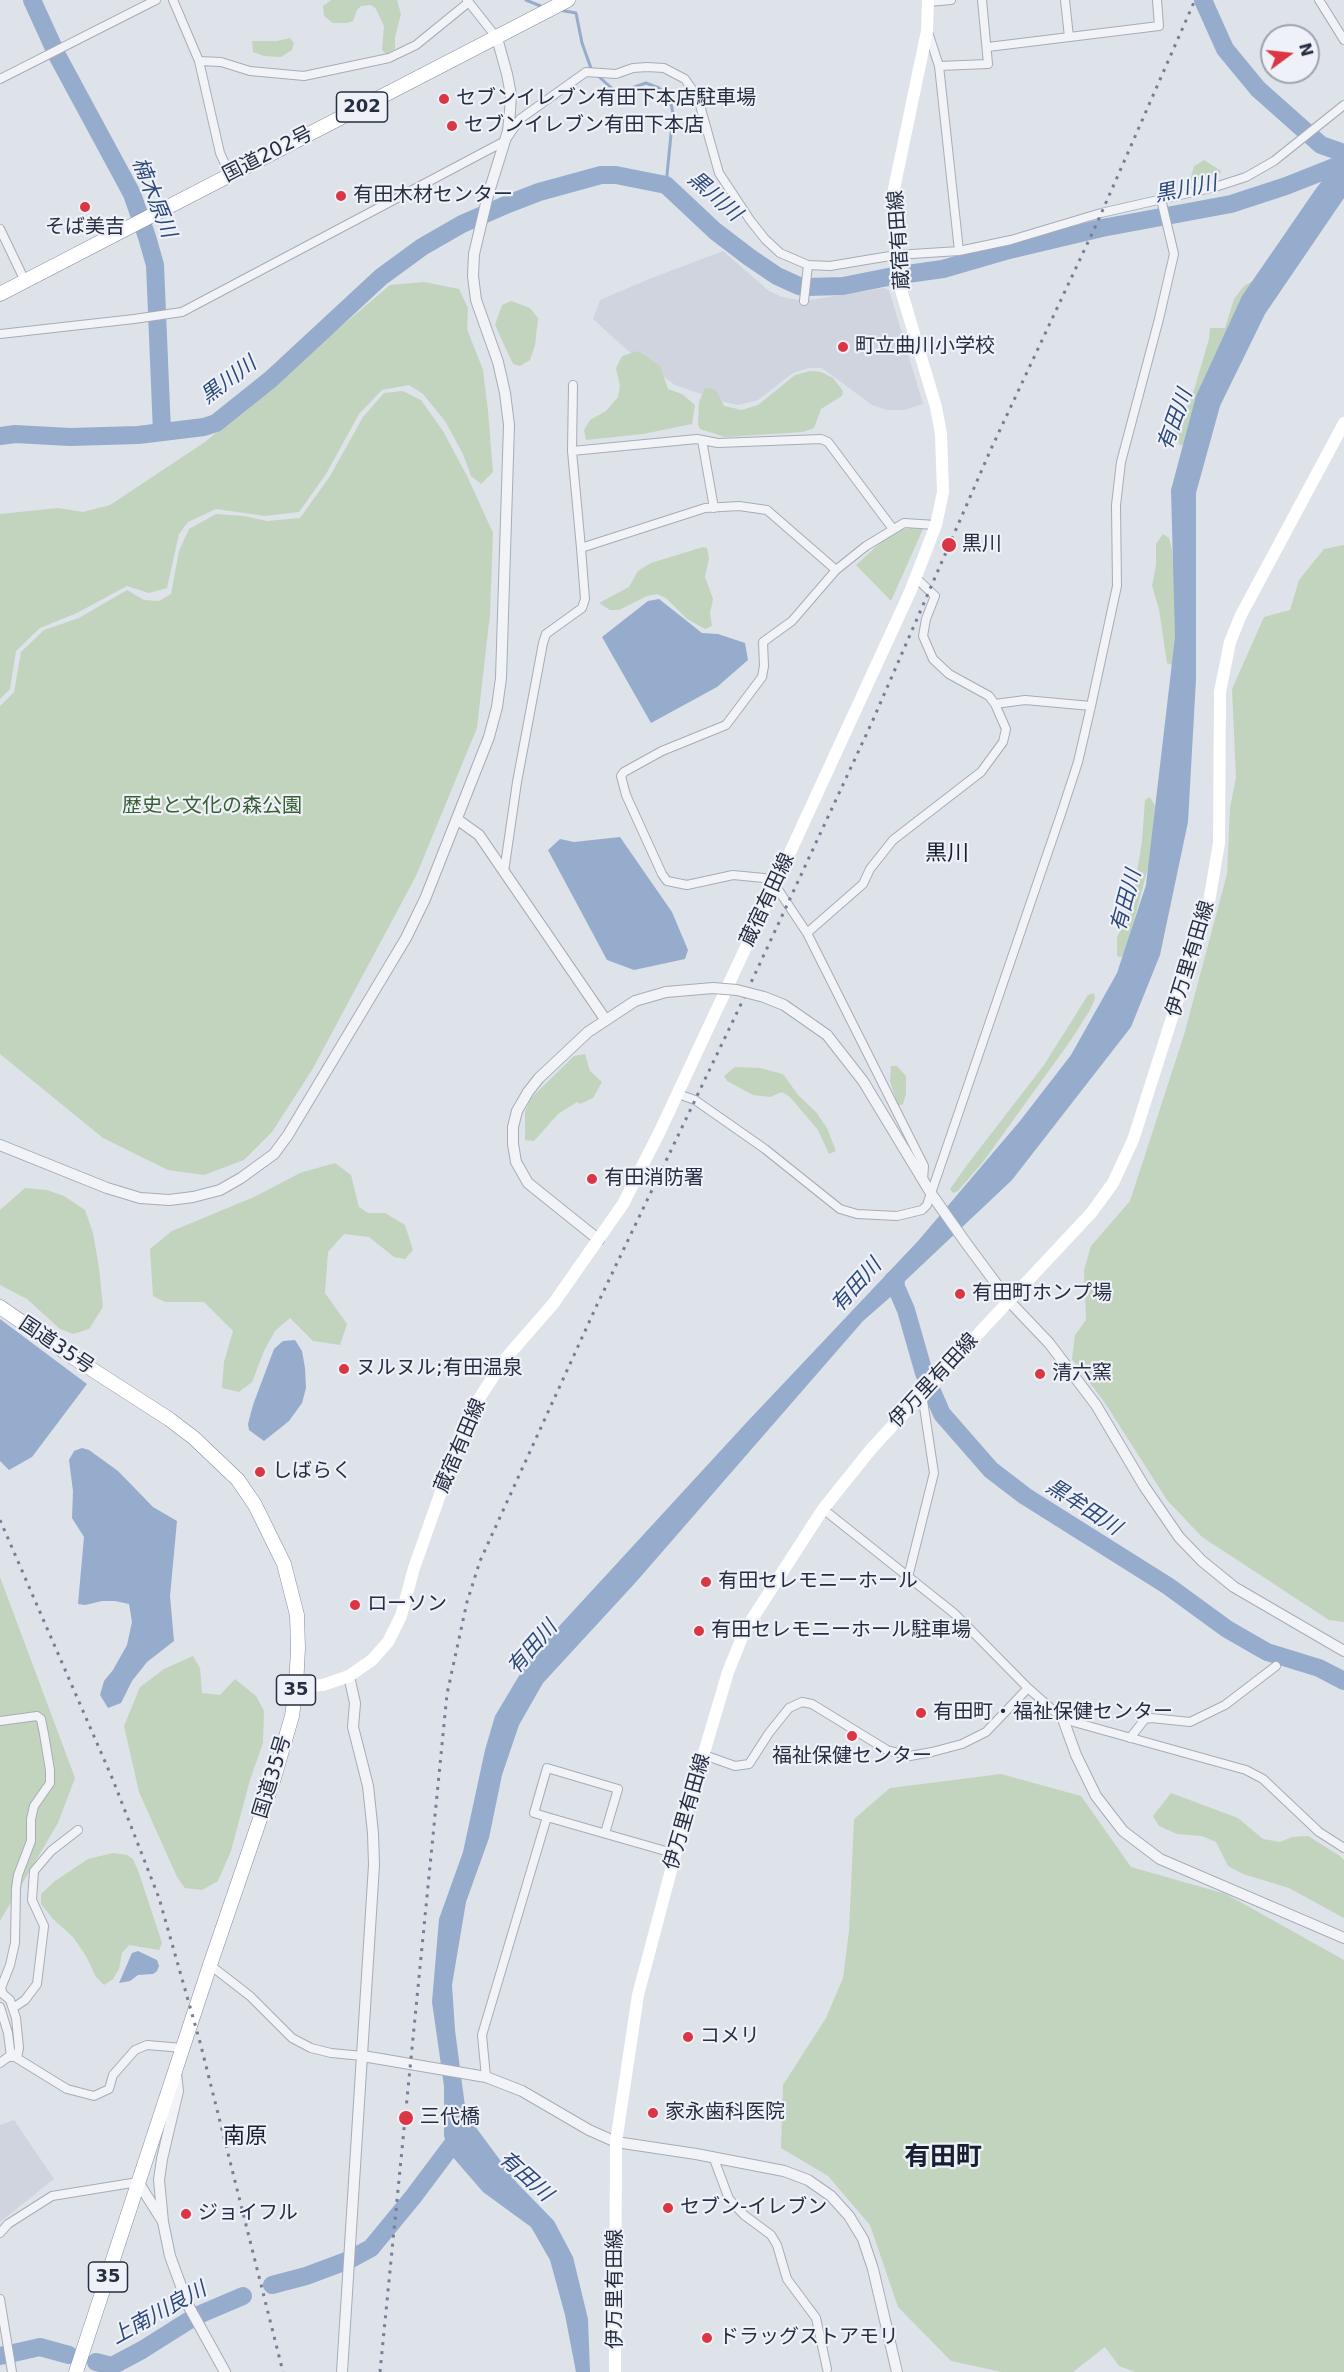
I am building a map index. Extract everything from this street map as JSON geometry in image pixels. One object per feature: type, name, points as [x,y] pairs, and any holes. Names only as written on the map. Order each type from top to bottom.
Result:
[{"type":"highway","name":"国道202号","points":[[0,294],[568,0]]},
{"type":"highway","name":"国道35号","points":[[0,1307],[169,1419],[194,1438],[238,1480],[255,1505],[284,1564],[297,1615],[296,1687],[292,1716],[274,1779],[138,2182]]},
{"type":"highway","name":"35","points":[[76,2372],[138,2182]]},
{"type":"main road","name":"蔵宿有田線","points":[[296,1687],[322,1685],[349,1676],[372,1660],[388,1642],[402,1616],[414,1568],[456,1447],[478,1400],[505,1359],[553,1304],[623,1204],[678,1094],[775,885],[915,577],[936,525],[943,492],[941,434],[936,407],[901,290],[894,189],[927,31],[928,1]]},
{"type":"main road","name":"伊万里有田線","points":[[615,2372],[616,2142],[638,1995],[728,1672],[745,1630],[823,1509],[872,1448],[1092,1212],[1113,1183],[1133,1140],[1209,903],[1219,843],[1220,692],[1230,642],[1241,615],[1344,423]]},
{"type":"street","points":[[0,79],[156,0]]},
{"type":"street","points":[[173,0],[199,61],[220,153],[230,174]]},
{"type":"street","points":[[928,1],[951,0]]},
{"type":"street","points":[[939,66],[987,64],[988,47],[982,0]]},
{"type":"street","points":[[1065,0],[1069,37]]},
{"type":"street","points":[[988,47],[1160,26],[1157,0]]},
{"type":"street","points":[[1319,0],[1344,40]]},
{"type":"street","points":[[0,1145],[107,1188],[140,1198],[170,1200],[220,1190],[259,1167],[274,1154],[288,1135],[406,938],[458,820],[489,737],[497,707],[502,649],[509,425],[498,362],[476,300],[473,276],[474,254],[480,228],[505,141],[511,95],[497,38],[468,1],[416,45],[389,58],[304,76],[260,72],[221,62],[199,61]]},
{"type":"street","points":[[927,31],[939,66],[959,250]]},
{"type":"street","points":[[0,334],[134,320],[182,312],[505,141],[520,119],[586,72],[616,74],[633,68],[664,68],[685,79],[698,98],[719,173],[750,220],[780,253],[808,265],[830,266],[897,255],[959,250],[1011,240],[1101,213],[1215,187],[1246,177],[1274,161],[1344,105]]},
{"type":"street","points":[[678,1094],[694,1100],[765,1149],[840,1209],[857,1214],[897,1216],[922,1210],[932,1195],[1078,762],[1091,706],[1117,586],[1116,505],[1121,462],[1174,254],[1161,201]]},
{"type":"street","points":[[0,229],[25,281]]},
{"type":"street","points":[[804,301],[808,265]]},
{"type":"street","points":[[504,872],[517,782],[543,643],[546,634],[582,608],[585,599],[572,450],[573,385]]},
{"type":"street","points":[[572,450],[702,440],[718,443],[821,439],[828,441],[893,529]]},
{"type":"street","points":[[702,440],[714,508]]},
{"type":"street","points":[[581,548],[673,517],[714,508],[739,506],[767,510],[836,570]]},
{"type":"street","points":[[923,1180],[924,1166],[807,933],[775,885],[764,878],[733,874],[687,885],[667,881],[626,795],[621,776],[624,772],[662,751],[726,725],[762,677],[763,642],[792,621],[836,570],[866,546],[904,523],[936,525]]},
{"type":"street","points":[[807,933],[862,884],[870,869],[893,840],[981,772],[1003,741],[1006,729],[989,696],[949,674],[933,659],[923,636],[926,619],[935,596],[915,577]]},
{"type":"street","points":[[995,704],[1024,700],[1091,706]]},
{"type":"street","points":[[458,820],[478,835],[605,1019]]},
{"type":"street","points":[[599,1240],[528,1183],[516,1162],[513,1127],[517,1111],[539,1078],[588,1032],[635,1001],[666,992],[713,988],[755,995],[784,1005],[827,1035],[863,1081],[932,1195],[1010,1301],[1048,1343],[1096,1405],[1144,1486],[1179,1536],[1202,1560],[1234,1587],[1344,1651]]},
{"type":"street","points":[[908,1577],[934,1473],[922,1394]]},
{"type":"street","points":[[823,1509],[955,1614],[1028,1688],[1063,1719],[1246,1770],[1263,1779],[1319,1832],[1344,1848]]},
{"type":"street","points":[[1130,1738],[1145,1719],[1190,1722],[1225,1705],[1276,1666]]},
{"type":"street","points":[[342,2372],[373,1885],[373,1833],[368,1786],[353,1727],[355,1703],[349,1676]]},
{"type":"street","points":[[704,1755],[735,1766],[749,1764],[789,1708],[802,1702],[812,1704],[887,1749],[910,1756],[932,1752],[962,1744],[986,1732],[1028,1688]]},
{"type":"street","points":[[0,1721],[37,1716],[41,1719],[50,1770],[50,1783],[34,1806],[31,1819],[31,1841],[23,1859],[16,1888],[15,1943],[2,1988],[3,1994],[13,2008],[19,2048],[14,2058]]},
{"type":"street","points":[[1063,1719],[1076,1755],[1096,1796],[1123,1831],[1160,1859],[1244,1893],[1344,1938]]},
{"type":"street","points":[[605,1833],[618,1789],[547,1768],[534,1813],[676,1854]]},
{"type":"street","points":[[486,2077],[482,2035],[547,1817]]},
{"type":"street","points":[[13,2008],[25,2000],[37,1984],[44,1926],[32,1900],[34,1871],[51,1851],[78,1830]]},
{"type":"street","points":[[210,1965],[250,1996],[292,2038],[311,2048],[475,2074],[522,2091],[589,2130],[616,2142],[784,2171],[808,2180],[831,2196],[849,2216],[863,2239],[873,2269],[897,2372]]},
{"type":"street","points":[[0,2007],[14,2058]]},
{"type":"street","points":[[0,2063],[8,2057],[14,2058],[67,2089],[94,2096],[109,2089],[113,2075],[135,2050],[147,2045],[183,2048]]},
{"type":"street","points":[[176,2070],[178,2091],[159,2180],[163,2222],[170,2256],[188,2306],[225,2372]]},
{"type":"street","points":[[714,2159],[729,2199],[744,2214],[768,2231],[777,2245],[787,2279],[816,2318],[827,2369]]},
{"type":"street","points":[[0,2233],[8,2224],[52,2196],[138,2182],[163,2222]]},
{"type":"street","points":[[0,2299],[12,2372]]},
{"type":"shaded area","points":[[723,251],[769,291],[782,297],[804,301],[884,288],[889,290],[923,404],[904,410],[887,410],[872,405],[822,368],[809,368],[793,373],[758,400],[738,405],[724,402],[675,385],[627,350],[593,319],[600,300]]},
{"type":"shaded area","points":[[14,2120],[54,2179],[0,2222],[0,2125]]},
{"type":"green space","points":[[331,0],[397,0],[401,14],[395,37],[395,49],[386,54],[382,50],[384,26],[376,9],[371,5],[361,6],[353,21],[333,23],[324,16],[323,6]]},
{"type":"green space","points":[[290,38],[294,43],[292,50],[281,57],[264,56],[253,52],[252,41],[277,41]]},
{"type":"green space","points":[[1204,160],[1221,173],[1190,181],[1194,166]]},
{"type":"green space","points":[[1261,276],[1189,438],[1181,446],[1176,440],[1172,425],[1186,408],[1194,390],[1210,328],[1225,328],[1234,299],[1244,286]]},
{"type":"green space","points":[[424,282],[459,289],[468,308],[467,329],[483,370],[493,472],[481,484],[471,476],[463,454],[445,421],[423,394],[409,385],[382,390],[359,414],[326,474],[299,512],[265,516],[216,509],[188,522],[179,534],[167,588],[149,593],[127,586],[77,613],[40,628],[16,651],[10,689],[0,699],[0,514],[58,508],[83,512],[110,505],[205,442],[390,285]]},
{"type":"green space","points":[[511,301],[530,308],[538,318],[535,345],[530,360],[520,366],[513,364],[495,325],[502,305]]},
{"type":"green space","points":[[638,351],[660,366],[668,389],[682,394],[695,405],[692,424],[643,434],[586,440],[584,430],[590,420],[606,411],[618,397],[620,386],[616,368],[622,356]]},
{"type":"green space","points":[[810,371],[821,372],[833,378],[843,391],[842,396],[821,409],[814,428],[803,432],[725,437],[700,429],[698,424],[699,402],[705,388],[715,389],[724,406],[742,410],[758,405],[795,375]]},
{"type":"green space","name":"歴史と文化の森公園","points":[[403,391],[421,400],[443,431],[493,533],[490,614],[477,728],[416,876],[312,1070],[272,1132],[244,1160],[204,1175],[168,1170],[103,1138],[0,1054],[0,706],[14,692],[21,652],[44,630],[79,618],[127,590],[144,600],[159,601],[171,594],[179,551],[189,529],[216,514],[244,516],[267,521],[300,518],[330,476],[363,417],[384,393]]},
{"type":"green space","points":[[923,529],[891,601],[856,565],[881,542],[900,530]]},
{"type":"green space","points":[[1163,534],[1169,538],[1172,550],[1178,606],[1174,666],[1167,663],[1159,609],[1152,586],[1156,565],[1156,544]]},
{"type":"green space","points":[[1344,545],[1344,1622],[1329,1620],[1202,1537],[1167,1500],[1105,1403],[1072,1359],[1075,1335],[1086,1320],[1084,1270],[1091,1246],[1130,1201],[1184,1035],[1227,874],[1230,808],[1236,777],[1232,689],[1264,617],[1290,610],[1299,580],[1324,549]]},
{"type":"green space","points":[[703,547],[707,548],[709,558],[705,577],[713,599],[710,613],[712,626],[705,629],[687,619],[666,598],[657,594],[647,596],[619,610],[610,610],[599,603],[629,587],[638,571],[651,563]]},
{"type":"green space","points":[[1150,797],[1155,806],[1150,860],[1125,955],[1120,957],[1117,956],[1117,937],[1126,920],[1134,892],[1142,841],[1145,800]]},
{"type":"green space","points":[[1094,993],[1095,999],[1090,1010],[1071,1040],[983,1162],[958,1191],[953,1193],[950,1189],[1044,1065],[1088,995]]},
{"type":"green space","points":[[585,1054],[590,1071],[602,1082],[593,1098],[580,1104],[577,1102],[558,1114],[534,1141],[525,1140],[525,1112],[531,1098],[574,1056]]},
{"type":"green space","points":[[891,1066],[897,1066],[906,1076],[906,1094],[903,1104],[898,1106],[890,1081]]},
{"type":"green space","points":[[735,1067],[760,1068],[783,1074],[798,1095],[816,1112],[827,1128],[836,1151],[829,1154],[818,1130],[790,1097],[782,1092],[770,1097],[753,1095],[727,1081],[724,1076]]},
{"type":"green space","points":[[335,1163],[351,1175],[359,1207],[368,1213],[385,1213],[405,1225],[413,1250],[405,1259],[394,1257],[369,1237],[344,1234],[328,1252],[325,1293],[347,1324],[340,1345],[313,1341],[290,1318],[275,1331],[264,1351],[252,1382],[239,1392],[222,1388],[224,1362],[233,1331],[204,1302],[165,1302],[153,1296],[150,1249],[172,1231],[254,1197],[300,1173]]},
{"type":"green space","points":[[25,1188],[47,1190],[64,1196],[85,1210],[93,1233],[103,1307],[89,1329],[73,1334],[60,1329],[27,1299],[0,1285],[0,1210]]},
{"type":"green space","points":[[0,1577],[75,1778],[58,1823],[0,1921]]},
{"type":"green space","points":[[193,1656],[200,1668],[202,1693],[220,1695],[235,1679],[256,1696],[264,1711],[263,1743],[250,1780],[231,1851],[218,1881],[202,1890],[185,1888],[177,1877],[139,1792],[124,1726],[140,1687],[164,1669]]},
{"type":"green space","points":[[1001,1774],[1081,1796],[1131,1867],[1226,1894],[1344,1960],[1344,2372],[1135,2372],[1119,2366],[1105,2347],[1073,2372],[1002,2372],[951,2361],[898,2307],[870,2225],[828,2176],[781,2148],[783,2085],[826,2018],[843,1978],[849,1931],[854,1819],[890,1788]]},
{"type":"green space","points":[[1171,1793],[1238,1818],[1263,1839],[1280,1842],[1292,1837],[1308,1836],[1340,1856],[1344,1860],[1344,1918],[1289,1888],[1243,1874],[1228,1866],[1216,1842],[1202,1836],[1177,1834],[1159,1826],[1153,1816]]},
{"type":"green space","points":[[113,1853],[127,1855],[133,1859],[162,1943],[159,1950],[129,1945],[122,1953],[119,1969],[113,1979],[104,1985],[96,1977],[73,1937],[53,1919],[41,1904],[41,1894],[55,1881],[88,1859]]},
{"type":"water","points":[[1344,152],[1344,198],[1265,314],[1220,406],[1196,493],[1196,679],[1188,822],[1160,955],[1131,1027],[1012,1180],[905,1281],[903,1291],[895,1293],[863,1321],[636,1582],[543,1683],[519,1725],[502,1775],[489,1838],[466,1902],[452,1985],[455,2030],[466,2114],[517,2183],[554,2221],[573,2257],[588,2319],[590,2372],[576,2372],[565,2315],[550,2260],[531,2227],[483,2192],[451,2155],[444,2136],[444,2086],[432,2002],[439,1919],[463,1852],[485,1750],[495,1716],[529,1659],[747,1422],[918,1241],[1020,1121],[1071,1055],[1117,973],[1146,885],[1175,637],[1171,490],[1196,396],[1242,296]]},
{"type":"water","points":[[659,599],[702,633],[718,634],[745,643],[748,660],[717,687],[651,723],[602,637],[648,601]]},
{"type":"water","points":[[620,837],[672,912],[688,950],[685,959],[634,970],[607,960],[548,850],[560,839],[574,842]]},
{"type":"water","points":[[0,1319],[87,1384],[32,1457],[9,1470],[0,1461]]},
{"type":"water","points":[[295,1340],[302,1351],[305,1368],[306,1388],[302,1403],[289,1421],[264,1441],[249,1430],[248,1424],[253,1405],[274,1349],[283,1341]]},
{"type":"water","points":[[82,1448],[89,1450],[118,1471],[153,1507],[177,1521],[170,1596],[174,1641],[147,1662],[132,1681],[121,1703],[108,1708],[100,1695],[104,1681],[127,1645],[132,1622],[129,1604],[102,1601],[85,1605],[78,1604],[84,1537],[72,1518],[73,1491],[69,1460],[74,1451]]},
{"type":"water","points":[[138,1951],[157,1960],[159,1966],[157,1971],[153,1974],[138,1975],[130,1981],[119,1983],[132,1953]]},
{"type":"waterway","name":"楠木原川","points":[[32,0],[58,57],[132,194],[147,237],[155,265],[162,432]]},
{"type":"waterway","points":[[526,0],[543,7]]},
{"type":"waterway","points":[[1203,0],[1225,49],[1258,89],[1321,145],[1344,153]]},
{"type":"waterway","points":[[559,10],[576,13],[582,43],[592,71]]},
{"type":"waterway","points":[[597,75],[617,93],[646,83],[659,88],[670,98],[673,114],[666,185]]},
{"type":"waterway","name":"黒川川","points":[[0,436],[15,434],[70,437],[138,435],[204,427],[216,423],[271,379],[381,277],[422,247],[462,224],[508,204],[539,192],[601,175],[616,175],[666,185],[715,231],[749,257],[777,276],[799,286],[807,287],[843,286],[943,269],[1005,251],[1102,228],[1231,204],[1286,186],[1344,163]]},
{"type":"waterway","name":"黒牟田川","points":[[893,1280],[906,1310],[924,1373],[942,1414],[991,1470],[1025,1496],[1168,1586],[1227,1629],[1267,1652],[1319,1668],[1344,1681]]},
{"type":"waterway","name":"上南川良川","points":[[272,2285],[306,2276],[349,2260],[371,2248],[413,2197],[455,2141],[461,2128]]},
{"type":"waterway","name":"上南川良川","points":[[96,2362],[112,2366],[196,2316],[243,2296]]},
{"type":"waterway","name":"上南川良川","points":[[0,2356],[40,2347],[69,2355]]},
{"type":"railway","points":[[380,2372],[447,1694],[467,1602],[480,1561],[596,1307],[742,1002],[873,720],[991,449],[1097,223],[1195,0]]},
{"type":"railway","points":[[0,1520],[113,1780],[159,1898],[200,2042],[283,2372]]},
{"type":"place","name":"セブンイレブン有田下本店駐車場","points":[[444,99]]},
{"type":"place","name":"セブンイレブン有田下本店","points":[[452,126]]},
{"type":"place","name":"有田木材センター","points":[[341,196]]},
{"type":"place","name":"そば美吉","points":[[85,207]]},
{"type":"place","name":"町立曲川小学校","points":[[843,347]]},
{"type":"place","name":"黒川","points":[[949,545]]},
{"type":"place","name":"有田消防署","points":[[592,1179]]},
{"type":"place","name":"有田町ホンプ場","points":[[960,1294]]},
{"type":"place","name":"ヌルヌル;有田温泉","points":[[344,1369]]},
{"type":"place","name":"清六窯","points":[[1040,1374]]},
{"type":"place","name":"しばらく","points":[[260,1472]]},
{"type":"place","name":"有田セレモニーホール","points":[[706,1582]]},
{"type":"place","name":"ローソン","points":[[355,1605]]},
{"type":"place","name":"有田セレモニーホール駐車場","points":[[699,1631]]},
{"type":"place","name":"有田町・福祉保健センター","points":[[921,1713]]},
{"type":"place","name":"福祉保健センター","points":[[852,1736]]},
{"type":"place","name":"コメリ","points":[[688,2037]]},
{"type":"place","name":"家永歯科医院","points":[[653,2113]]},
{"type":"place","name":"三代橋","points":[[406,2118]]},
{"type":"place","name":"セブン-イレブン","points":[[668,2208]]},
{"type":"place","name":"ジョイフル","points":[[186,2214]]},
{"type":"place","name":"ドラッグストアモリ","points":[[707,2338]]},
{"type":"district","name":"黒川","points":[[947,854]]},
{"type":"district","name":"南原","points":[[245,2137]]},
{"type":"district","name":"有田町","points":[[943,2158]]},
{"type":"water label","name":"有田川","points":[[1176,420]]},
{"type":"water label","name":"有田川","points":[[1127,901]]},
{"type":"water label","name":"有田川","points":[[857,1286]]},
{"type":"water label","name":"有田川","points":[[533,1648]]},
{"type":"water label","name":"有田川","points":[[525,2177]]}]
